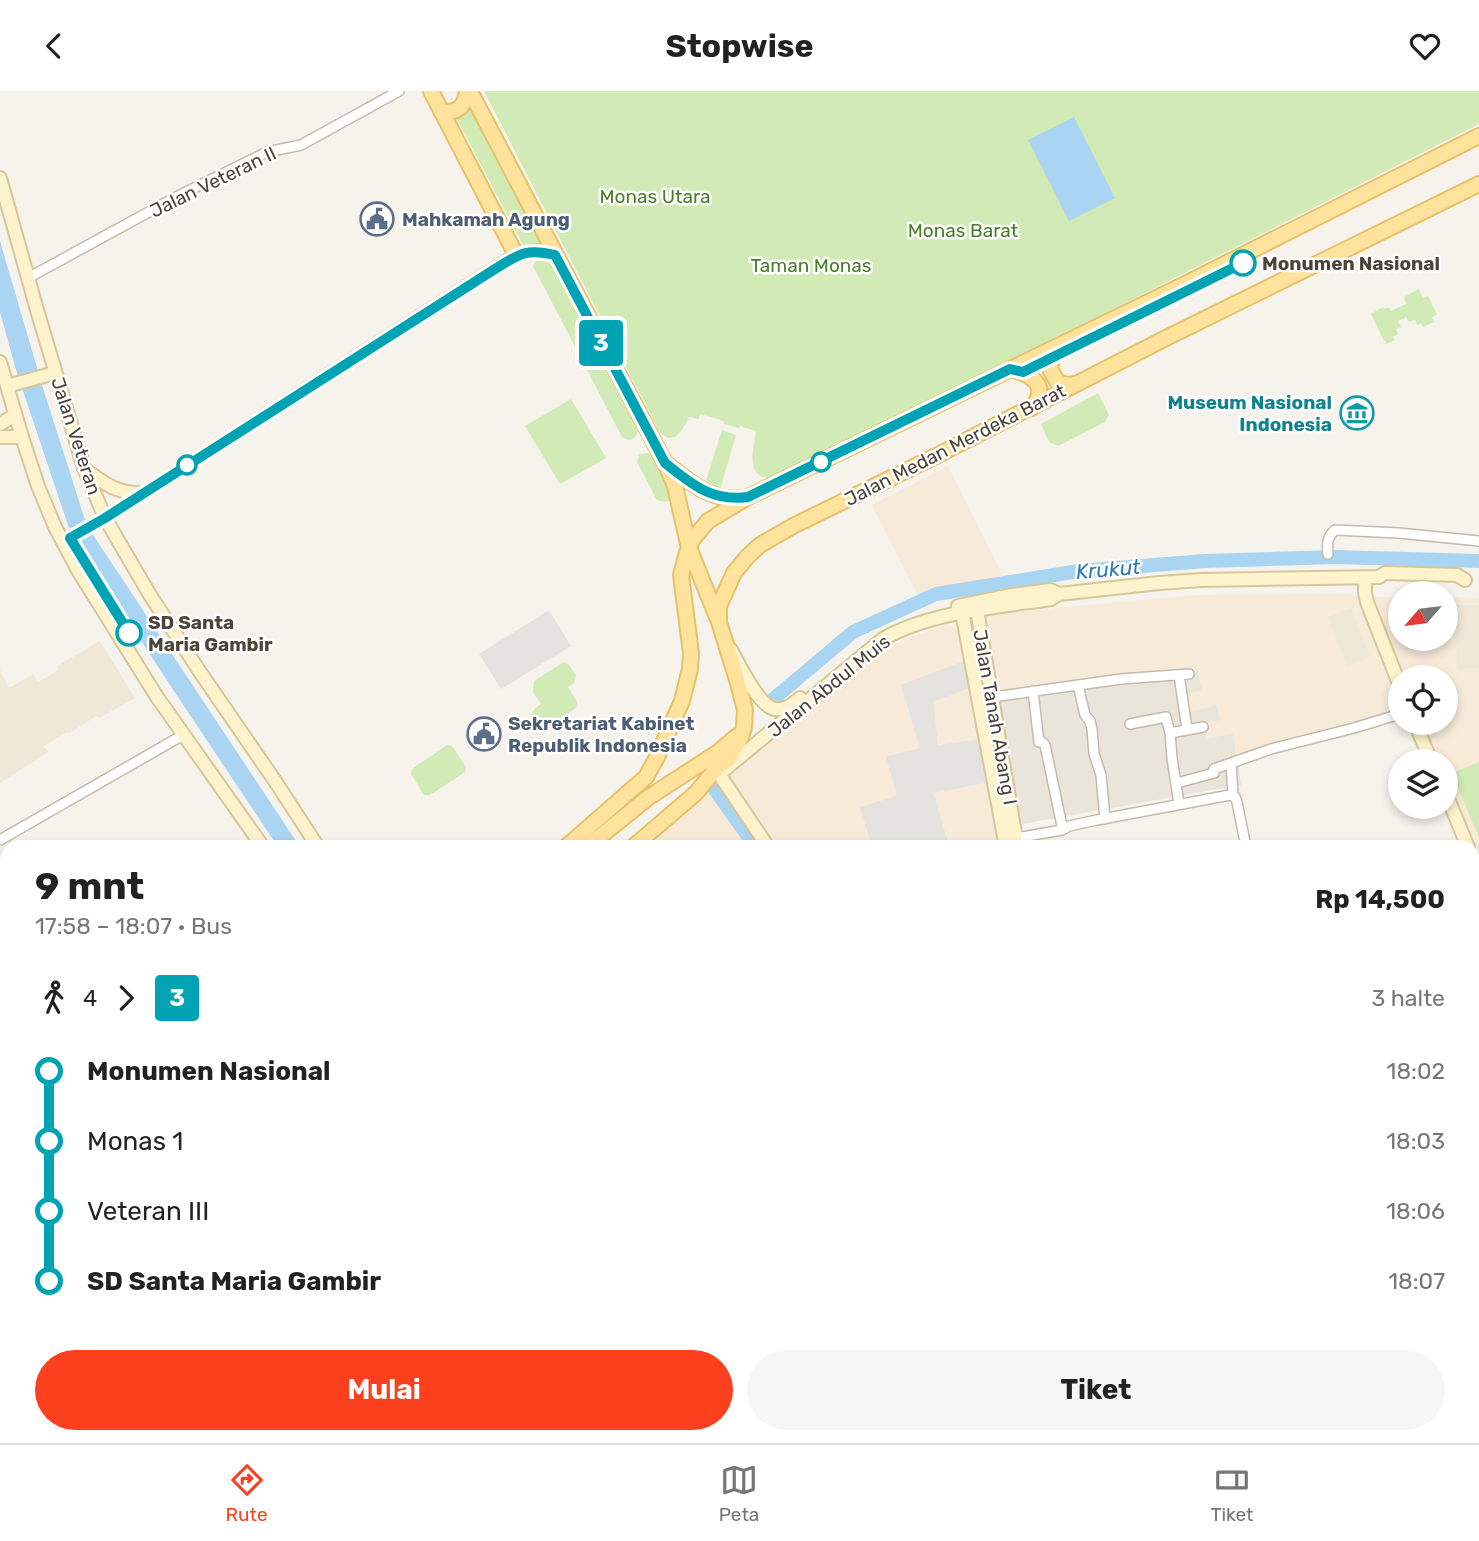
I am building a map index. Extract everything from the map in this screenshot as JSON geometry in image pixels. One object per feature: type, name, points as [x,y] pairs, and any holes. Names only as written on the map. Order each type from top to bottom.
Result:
[{"type":"main road","points":[[431,91],[516,255]]},
{"type":"main road","points":[[441,111],[459,109],[469,91]]},
{"type":"main road","points":[[469,91],[665,463],[675,486],[689,548],[719,622]]},
{"type":"main road","points":[[574,840],[646,777],[676,717],[690,669],[690,641],[681,575],[692,540],[708,521],[748,497],[1062,345],[1479,136]]},
{"type":"main road","name":"Jalan Veteran","points":[[0,178],[84,468],[105,518],[200,672],[313,840]]},
{"type":"main road","name":"Jalan Medan Merdeka Barat","points":[[744,727],[745,710],[719,622],[719,606],[727,587],[747,557],[760,545],[793,526],[1479,184]]},
{"type":"main road","points":[[67,539],[105,518],[516,255],[538,251],[555,255]]},
{"type":"main road","points":[[1062,345],[1050,363],[1053,376],[1058,383],[1080,383]]},
{"type":"main road","points":[[0,362],[13,384],[15,415],[50,519],[67,539],[79,572],[183,735],[258,840]]},
{"type":"main road","points":[[1010,369],[1031,377],[1038,384],[1039,397],[1032,408]]},
{"type":"main road","points":[[13,384],[55,373]]},
{"type":"main road","points":[[0,424],[15,415]]},
{"type":"main road","points":[[0,437],[22,436]]},
{"type":"main road","points":[[665,463],[709,493],[730,499],[748,497]]},
{"type":"main road","points":[[84,468],[114,489],[144,493]]},
{"type":"main road","points":[[1365,577],[1367,602],[1392,665]]},
{"type":"main road","name":"Jalan Abdul Muis","points":[[724,638],[760,699],[775,710],[793,704],[880,632],[922,614],[976,606],[1051,600],[1059,594],[1201,580],[1379,577],[1389,581],[1479,581]]},
{"type":"main road","name":"Jalan Tanah Abang I","points":[[976,606],[992,698],[1009,840]]},
{"type":"main road","name":"Jalan Abdul Muis","points":[[696,793],[883,639],[961,609]]},
{"type":"main road","name":"Jalan Tanah Abang I","points":[[961,609],[1009,840]]},
{"type":"main road","points":[[641,840],[696,793],[729,759],[744,727]]},
{"type":"main road","points":[[596,840],[649,797],[728,745],[744,727]]},
{"type":"main road","points":[[719,774],[763,840]]},
{"type":"main road","points":[[1456,819],[1465,840]]},
{"type":"street","name":"Jalan Veteran II","points":[[28,278],[178,196],[267,152],[301,145],[399,91]]},
{"type":"street","points":[[1328,554],[1329,536],[1335,530],[1479,541]]},
{"type":"street","points":[[992,698],[1121,679],[1184,674],[1187,729]]},
{"type":"street","points":[[1078,685],[1085,715],[1090,720],[1092,729],[1094,754],[1101,775],[1105,819]]},
{"type":"street","points":[[1034,691],[1039,742],[1045,745],[1065,826]]},
{"type":"street","points":[[1130,724],[1185,712]]},
{"type":"street","points":[[1166,717],[1180,804]]},
{"type":"street","points":[[1177,783],[1214,773],[1214,769],[1281,746],[1388,718]]},
{"type":"street","points":[[1170,733],[1203,727]]},
{"type":"street","points":[[1,837],[183,735]]},
{"type":"street","points":[[1231,763],[1234,797],[1245,840]]},
{"type":"street","name":"Jalan Tanah Abang I","points":[[1009,840],[1065,826],[1180,804],[1230,795],[1234,797]]},
{"type":"shaded area","points":[[948,466],[1004,578],[952,586],[918,596],[872,505]]},
{"type":"shaded area","points":[[1351,594],[1361,599],[1388,673],[1388,719],[1349,730],[1330,729],[1237,760],[1233,733],[1207,739],[1204,723],[1221,720],[1217,705],[1190,712],[1186,694],[1202,690],[1198,671],[994,700],[981,615],[1194,595]]},
{"type":"shaded area","points":[[1374,597],[1388,597],[1388,634]]},
{"type":"shaded area","points":[[1458,597],[1479,598],[1479,840],[1474,840],[1458,804],[1458,749],[1433,749],[1426,735],[1458,735],[1458,665],[1400,665],[1394,651],[1458,651]]},
{"type":"shaded area","points":[[1458,605],[1479,605],[1479,668],[1458,669]]},
{"type":"shaded area","points":[[1351,608],[1370,657],[1347,666],[1328,617]]},
{"type":"shaded area","points":[[549,610],[571,646],[501,689],[479,654]]},
{"type":"shaded area","points":[[948,624],[963,634],[1000,840],[774,840],[726,776],[878,655],[905,639]]},
{"type":"shaded area","points":[[100,641],[135,698],[99,718],[96,716],[44,746],[48,752],[0,783],[0,670],[9,688],[33,674],[38,682],[59,670],[57,666]]},
{"type":"shaded area","points":[[967,660],[972,687],[933,702],[938,745],[982,739],[990,782],[934,793],[947,840],[870,840],[860,807],[897,796],[886,757],[920,748],[901,685]]},
{"type":"shaded area","points":[[1198,671],[1202,691],[1190,712],[1217,704],[1221,721],[1207,738],[1233,733],[1241,785],[1022,824],[994,700]]},
{"type":"shaded area","points":[[708,790],[744,840],[647,840]]},
{"type":"green space","name":"Monas Barat","points":[[484,91],[1479,91],[1479,124],[779,478],[768,478],[760,475],[753,464],[756,431],[724,424],[724,421],[700,414],[699,419],[689,417],[681,432],[673,437],[664,436],[659,431]]},
{"type":"green space","points":[[471,103],[544,246],[523,245],[454,113]]},
{"type":"green space","points":[[541,260],[553,264],[636,423],[637,431],[633,439],[622,437],[533,266]]},
{"type":"green space","points":[[1419,289],[1423,298],[1428,296],[1437,315],[1432,317],[1434,322],[1423,327],[1421,323],[1417,325],[1415,320],[1409,322],[1406,317],[1398,321],[1401,327],[1396,329],[1398,334],[1393,337],[1395,340],[1387,344],[1371,314],[1383,307],[1389,307],[1391,311],[1406,304],[1404,297]]},
{"type":"green space","points":[[1098,393],[1109,415],[1105,422],[1058,446],[1049,442],[1041,424]]},
{"type":"green space","points":[[571,399],[606,458],[560,484],[525,426]]},
{"type":"green space","points":[[722,430],[736,435],[721,486],[717,489],[706,484],[706,481]]},
{"type":"green space","points":[[651,454],[669,488],[671,499],[668,501],[657,500],[637,462],[639,455]]},
{"type":"green space","points":[[564,662],[576,675],[574,683],[568,687],[577,702],[576,708],[544,729],[538,726],[531,716],[541,704],[533,692],[534,681]]},
{"type":"green space","points":[[447,745],[452,746],[466,767],[465,772],[430,795],[424,795],[411,774],[412,769]]},
{"type":"green space","points":[[1479,762],[1479,838],[1458,787],[1458,771]]},
{"type":"water","points":[[1074,117],[1115,198],[1069,221],[1028,140]]},
{"type":"water","points":[[0,241],[84,517],[93,535],[295,840],[273,840],[78,544],[68,525],[17,373],[0,312]]},
{"type":"waterway","name":"Krukut","points":[[771,701],[853,632],[936,594],[1079,571],[1205,561],[1334,557],[1479,561]]},
{"type":"waterway","name":"Krukut","points":[[715,790],[751,840]]},
{"type":"bus line","name":"3","points":[[129,633],[70,538],[522,253],[538,251],[555,255],[665,463],[694,485],[730,499],[748,497],[1010,369],[1023,372],[1243,263]]},
{"type":"place","name":"Mahkamah Agung","points":[[377,219]]},
{"type":"place","name":"Monumen Nasional","points":[[1243,263]]},
{"type":"place","name":"Museum Nasional Indonesia","points":[[1357,413]]},
{"type":"place","name":"SD Santa Maria Gambir","points":[[129,633]]},
{"type":"place","name":"Sekretariat Kabinet Republik Indonesia","points":[[484,734]]},
{"type":"park label","name":"Monas Utara","points":[[655,196]]},
{"type":"park label","name":"Taman Monas","points":[[811,265]]}]
